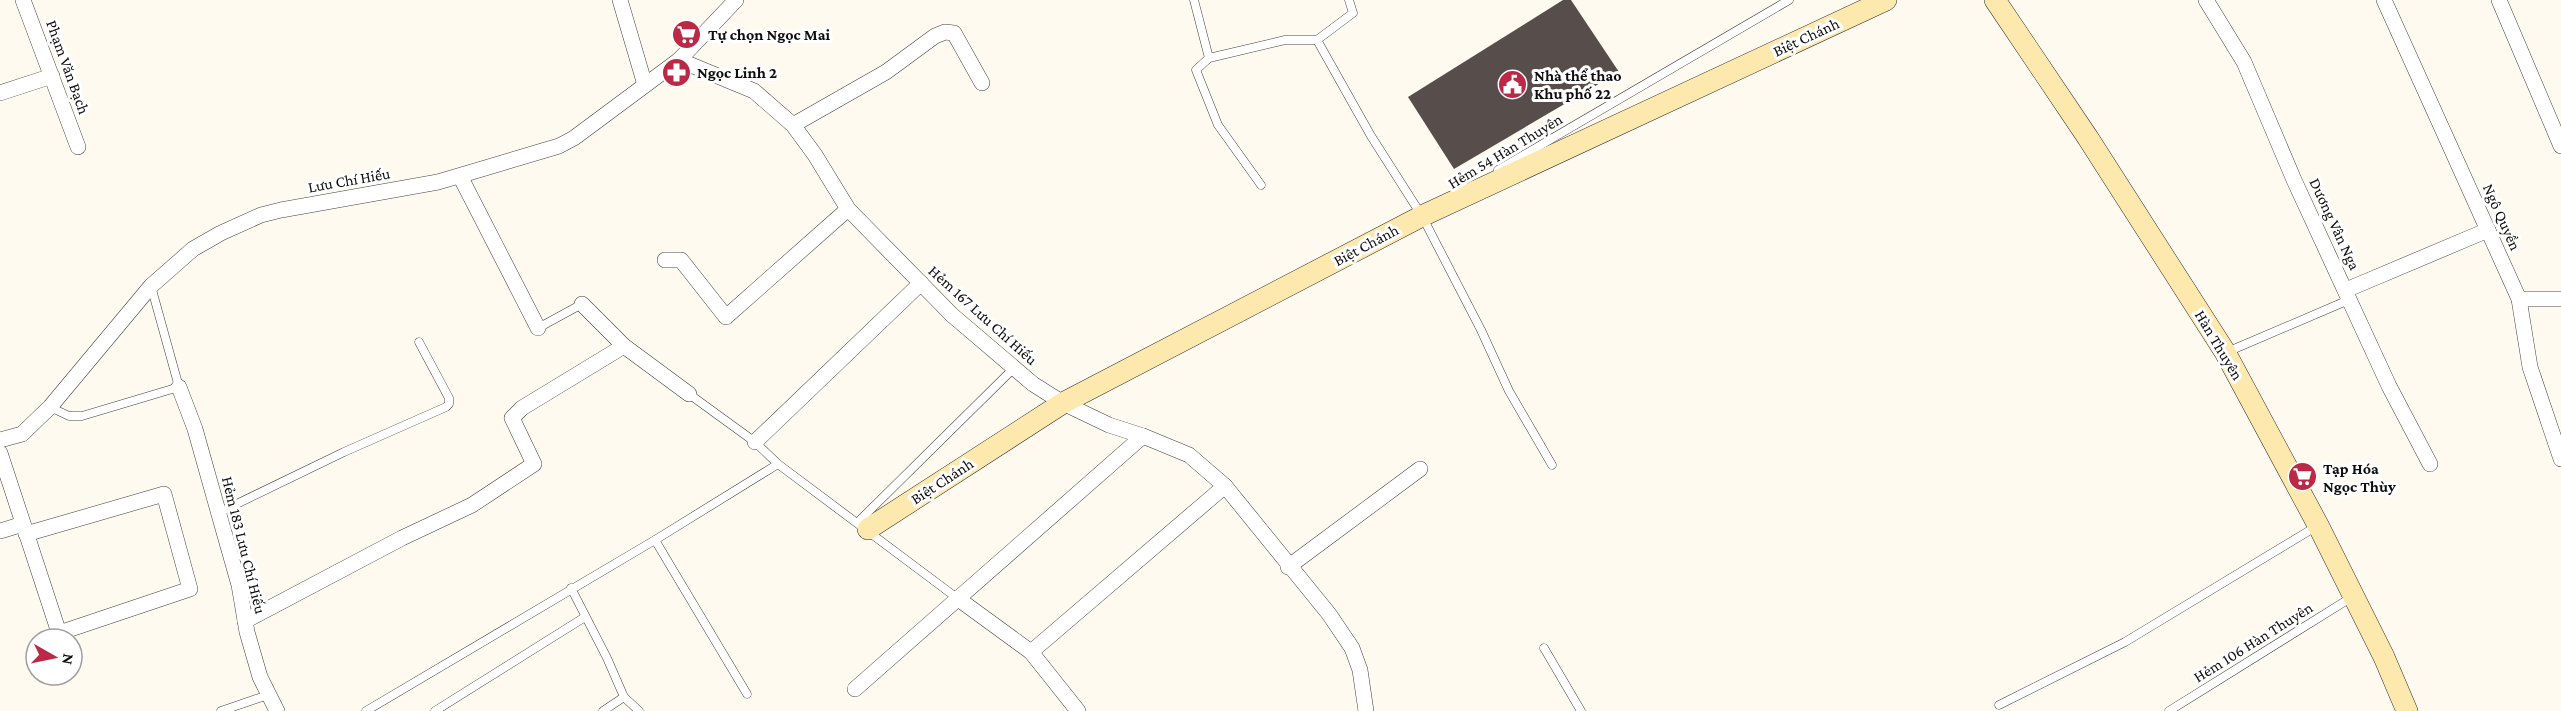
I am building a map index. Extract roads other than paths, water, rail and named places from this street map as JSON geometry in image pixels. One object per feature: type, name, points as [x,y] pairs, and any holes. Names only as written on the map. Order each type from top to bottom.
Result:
[{"type":"street","name":"Phạm Văn Bạch","points":[[23,0],[78,147]]},
{"type":"street","points":[[620,0],[645,85]]},
{"type":"street","name":"Lưu Chí Hiếu","points":[[0,440],[22,434],[50,407],[151,286],[193,249],[261,215],[460,176],[559,146],[574,138],[679,60],[736,0]]},
{"type":"street","name":"Biệt Chánh","points":[[863,525],[1064,403],[1422,216],[1886,0]]},
{"type":"street","name":"Hàn Thuyên","points":[[1995,0],[2094,147],[2225,352],[2318,525],[2384,657],[2407,711]]},
{"type":"street","name":"Dương Vân Nga","points":[[2206,0],[2244,62],[2294,180],[2389,386],[2430,464]]},
{"type":"street","name":"Ngô Quyền","points":[[2384,0],[2519,299],[2530,367],[2561,459]]},
{"type":"street","points":[[2499,0],[2561,146]]},
{"type":"street","points":[[794,125],[886,72],[945,32],[954,33],[982,83]]},
{"type":"street","name":"Hẻm 167 Lưu Chí Hiếu","points":[[679,60],[754,91],[794,125],[848,209],[952,315],[1033,384],[1064,403],[1109,425],[1189,455],[1225,486],[1288,567],[1329,614],[1352,648],[1360,670],[1366,711]]},
{"type":"street","points":[[0,93],[52,76]]},
{"type":"street","points":[[460,176],[538,328]]},
{"type":"street","points":[[665,261],[681,260],[726,317],[848,209]]},
{"type":"street","points":[[2349,295],[2488,230]]},
{"type":"street","points":[[755,442],[921,283]]},
{"type":"street","points":[[2519,299],[2561,298]]},
{"type":"street","points":[[582,304],[624,346],[689,394]]},
{"type":"street","points":[[245,621],[402,538],[472,504],[534,464],[512,418],[522,408],[624,346]]},
{"type":"street","name":"Hẻm 183 Lưu Chí Hiếu","points":[[178,387],[193,423],[239,585],[245,621],[260,678],[277,711]]},
{"type":"street","points":[[855,689],[1143,436]]},
{"type":"street","points":[[0,453],[57,627]]},
{"type":"street","points":[[1288,567],[1420,469]]},
{"type":"street","points":[[1031,652],[1225,486]]},
{"type":"street","points":[[0,531],[25,529],[164,494],[190,589],[84,627]]},
{"type":"street","points":[[957,598],[1031,652],[1078,711]]},
{"type":"lane","points":[[1194,0],[1209,58]]},
{"type":"lane","points":[[1261,185],[1218,125],[1196,70],[1209,58],[1285,40],[1317,40],[1353,14],[1349,0]]},
{"type":"lane","name":"Hẻm 54 Hàn Thuyên","points":[[1422,216],[1789,0]]},
{"type":"lane","points":[[1317,40],[1371,136],[1422,216],[1481,330],[1509,392],[1552,465]]},
{"type":"lane","points":[[50,407],[69,416],[82,416],[178,387],[151,286]]},
{"type":"lane","points":[[2225,352],[2349,295]]},
{"type":"lane","points":[[538,328],[582,304]]},
{"type":"lane","points":[[218,513],[344,452],[446,407],[449,404],[449,398],[419,342]]},
{"type":"lane","points":[[863,525],[1014,368]]},
{"type":"lane","points":[[689,394],[755,442],[777,464],[863,525],[957,598]]},
{"type":"lane","points":[[366,711],[655,540],[777,464]]},
{"type":"lane","points":[[1999,705],[2126,642],[2318,525]]},
{"type":"lane","points":[[655,540],[747,694]]},
{"type":"lane","points":[[571,588],[624,697],[639,711]]},
{"type":"lane","name":"Hẻm 106 Hàn Thuyên","points":[[2169,711],[2352,597]]},
{"type":"lane","points":[[435,711],[585,616]]},
{"type":"lane","points":[[1544,648],[1581,711]]},
{"type":"lane","points":[[221,711],[268,695]]},
{"type":"lane","points":[[603,711],[624,697]]},
{"type":"place","name":"Tự chọn Ngọc Mai","points":[[687,34]]},
{"type":"place","name":"Ngọc Linh 2","points":[[676,72]]},
{"type":"place","name":"Nhà thể thao Khu phố 22","points":[[1513,84]]},
{"type":"place","name":"Tạp Hóa Ngọc Thùy","points":[[2302,477]]}]
